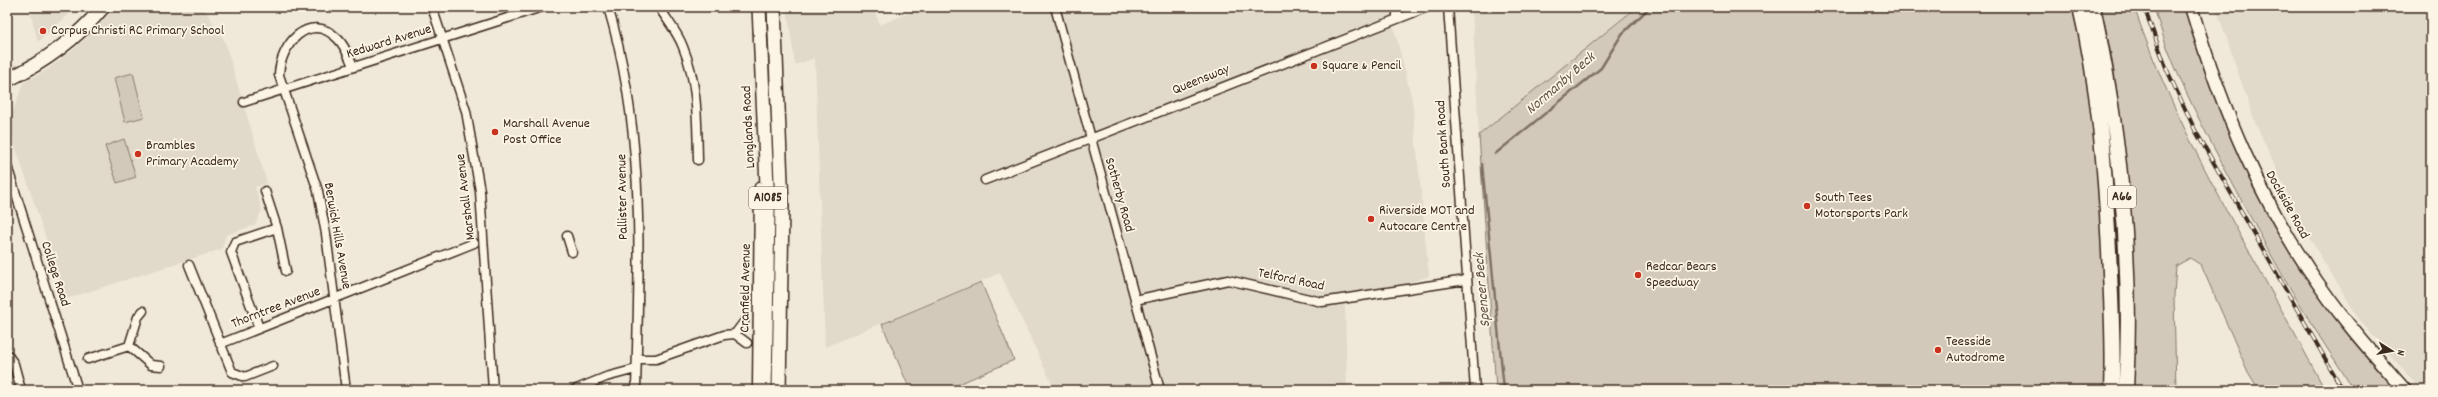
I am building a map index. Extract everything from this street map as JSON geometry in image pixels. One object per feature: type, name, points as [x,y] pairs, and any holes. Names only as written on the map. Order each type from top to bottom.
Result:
[{"type":"highway","name":"A66","points":[[2080,7],[2094,79],[2104,155],[2113,324],[2112,390]]},
{"type":"highway","name":"A66","points":[[2094,7],[2119,158],[2126,258],[2126,390]]},
{"type":"main road","points":[[7,80],[46,59],[72,38],[103,7]]},
{"type":"main road","name":"Longlands Road","points":[[759,7],[768,208],[765,390]]},
{"type":"main road","name":"A1085","points":[[774,7],[782,207],[779,390]]},
{"type":"main road","name":"Dockside Road","points":[[2191,7],[2224,108],[2270,207],[2322,290],[2364,344],[2405,390]]},
{"type":"street","name":"Marshall Avenue","points":[[432,7],[466,111],[480,191],[493,390]]},
{"type":"street","name":"Kedward Avenue","points":[[244,102],[542,7]]},
{"type":"street","name":"Pallister Avenue","points":[[608,7],[626,81],[638,176],[636,390]]},
{"type":"street","points":[[659,7],[683,46],[693,80],[697,102],[698,160]]},
{"type":"street","name":"Sotherby Road","points":[[1055,7],[1160,390]]},
{"type":"street","points":[[1397,7],[1397,17]]},
{"type":"street","name":"Queensway","points":[[985,180],[1397,17],[1428,7]]},
{"type":"street","name":"South Bank Road","points":[[1448,7],[1466,280],[1475,390]]},
{"type":"street","name":"Berwick Hills Avenue","points":[[346,390],[335,299],[318,191],[306,151],[279,75],[280,63],[285,50],[294,38],[302,31],[316,28],[326,31],[338,38],[347,50],[353,66]]},
{"type":"street","name":"College Road","points":[[7,166],[78,390]]},
{"type":"street","name":"Cranfield Avenue","points":[[757,390],[760,187]]},
{"type":"street","points":[[264,190],[277,228],[286,271]]},
{"type":"street","points":[[259,328],[231,252],[235,242],[277,228]]},
{"type":"street","points":[[567,236],[572,252]]},
{"type":"street","name":"Thorntree Avenue","points":[[220,344],[474,244]]},
{"type":"street","points":[[189,265],[232,372],[245,377],[273,366]]},
{"type":"street","name":"Telford Road","points":[[1135,300],[1228,280],[1322,302],[1466,280]]},
{"type":"street","points":[[129,346],[138,317],[143,311]]},
{"type":"street","points":[[735,334],[744,322]]},
{"type":"street","points":[[636,359],[656,359],[724,335],[735,334],[747,343]]},
{"type":"street","points":[[88,359],[129,346]]},
{"type":"street","points":[[129,346],[151,365],[161,366]]},
{"type":"street","points":[[7,354],[14,364],[21,390]]},
{"type":"street","points":[[574,390],[606,377],[636,369]]},
{"type":"shaded area","name":"Corpus Christi RC Primary School","points":[[29,7],[77,7],[38,42]]},
{"type":"shaded area","name":"Brambles Primary Academy","points":[[114,7],[203,7],[225,42],[267,183],[255,187],[262,210],[255,225],[226,235],[222,249],[66,299],[8,124],[24,82],[47,70],[81,43]]},
{"type":"shaded area","points":[[787,7],[873,7],[880,25],[923,7],[1389,7],[1412,100],[1429,276],[1345,305],[1347,390],[1055,390],[1000,273],[825,347],[815,58],[795,65]]},
{"type":"shaded area","points":[[1472,7],[1637,7],[1479,135]]},
{"type":"shaded area","name":"South Tees Motorsports Park","points":[[1637,7],[2074,7],[2084,54],[2096,150],[2103,246],[2108,390],[1496,390],[1479,135]]},
{"type":"shaded area","points":[[2101,7],[2134,7],[2174,106],[2197,154],[2325,390],[2259,390],[2248,372],[2201,265],[2190,258],[2176,266],[2174,295],[2176,390],[2132,390],[2127,197],[2118,102],[2111,54]]},
{"type":"shaded area","points":[[2154,7],[2185,7],[2201,60],[2220,112],[2242,163],[2267,212],[2295,260],[2325,306],[2360,349],[2397,390],[2353,390],[2281,273],[2216,153],[2186,92],[2168,50]]},
{"type":"shaded area","points":[[2216,7],[2431,7],[2431,390],[2421,390],[2361,322],[2303,228],[2254,120]]},
{"type":"shaded area","points":[[133,73],[144,117],[125,122],[114,78]]},
{"type":"shaded area","points":[[124,139],[136,177],[117,183],[105,146]]},
{"type":"shaded area","points":[[981,282],[1014,360],[945,390],[910,390],[882,324]]},
{"type":"waterway","name":"Normanby Beck","points":[[1495,154],[1601,68],[1622,34],[1650,7]]},
{"type":"waterway","name":"Spencer Beck","points":[[1482,164],[1504,390]]},
{"type":"railway","points":[[2144,7],[2167,70],[2195,130],[2343,390]]},
{"type":"place","name":"Corpus Christi RC Primary School","points":[[43,31]]},
{"type":"place","name":"Square & Pencil","points":[[1314,66]]},
{"type":"place","name":"Marshall Avenue Post Office","points":[[495,132]]},
{"type":"place","name":"Brambles Primary Academy","points":[[138,154]]},
{"type":"place","name":"South Tees Motorsports Park","points":[[1807,206]]},
{"type":"place","name":"Riverside MOT and Autocare Centre","points":[[1371,219]]},
{"type":"place","name":"Redcar Bears Speedway","points":[[1638,275]]},
{"type":"place","name":"Teesside Autodrome","points":[[1938,350]]}]
